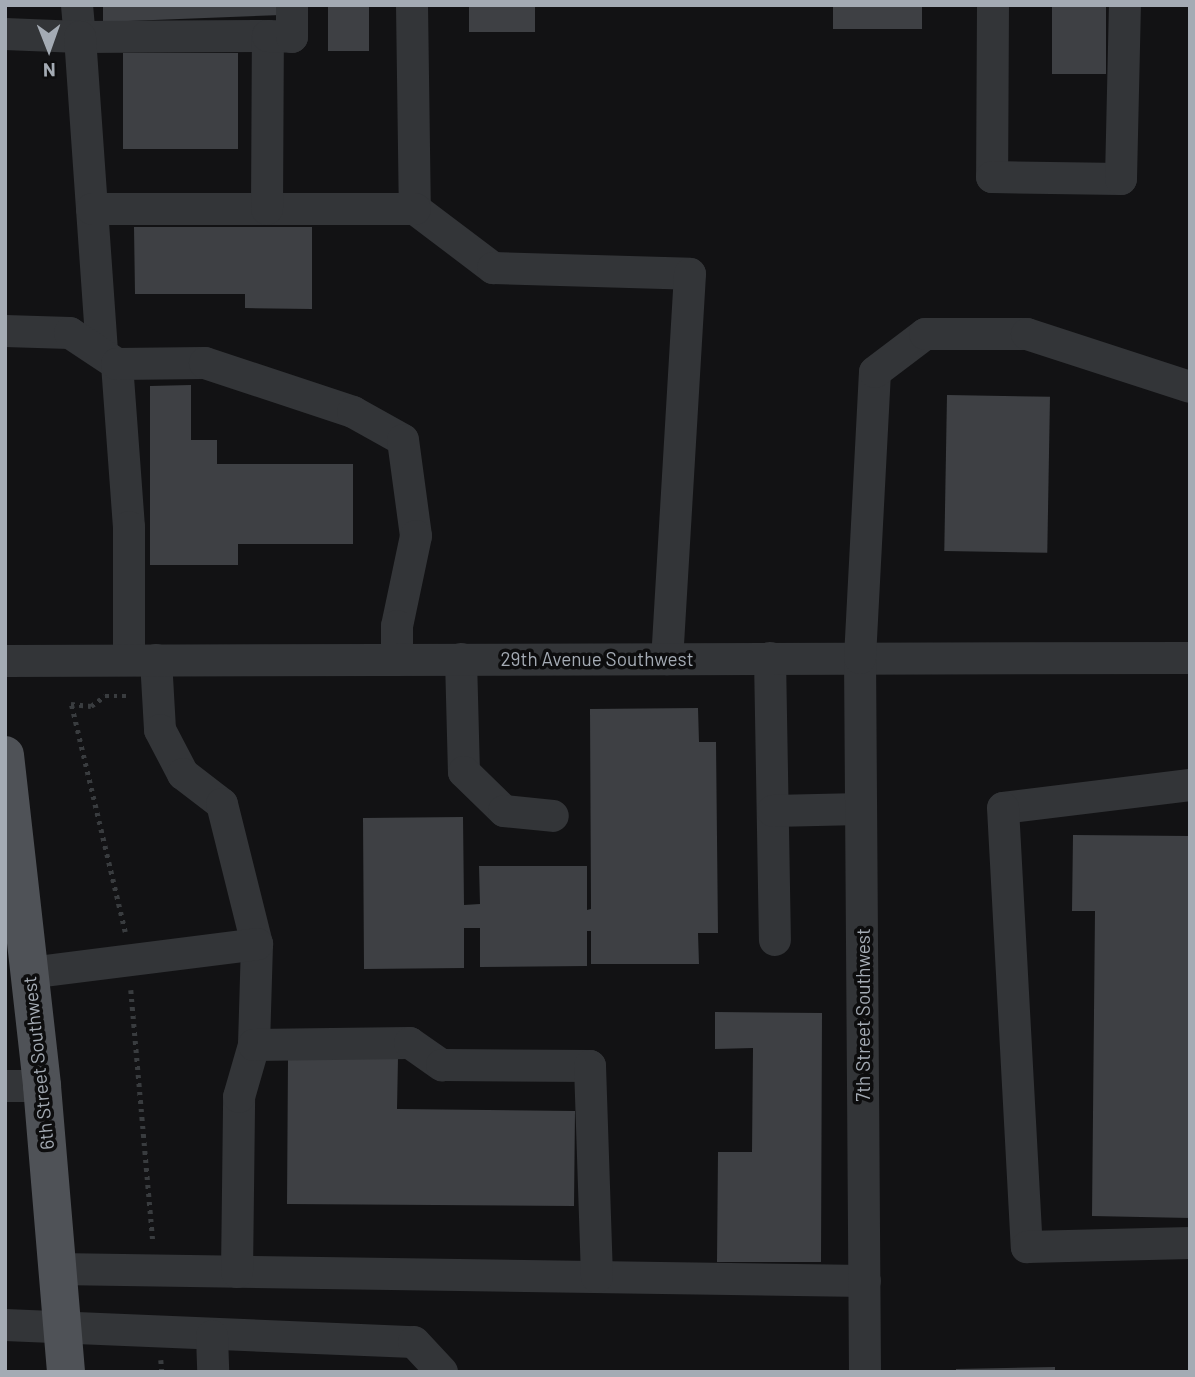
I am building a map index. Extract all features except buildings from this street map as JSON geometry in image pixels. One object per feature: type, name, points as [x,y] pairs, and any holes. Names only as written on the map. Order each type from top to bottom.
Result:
[{"type":"main road","name":"6th Street Southwest","points":[[5,755],[13,902],[29,973],[24,1086],[57,1269],[66,1372]]},
{"type":"street","points":[[77,5],[92,209],[142,660],[158,696],[160,730],[183,774],[222,804],[257,944],[254,1045],[239,1097],[237,1272]]},
{"type":"street","points":[[5,34],[80,37],[292,37],[292,5]]},
{"type":"street","points":[[412,5],[415,209]]},
{"type":"street","points":[[993,5],[992,177],[1121,179],[1125,5]]},
{"type":"street","points":[[267,209],[268,36]]},
{"type":"street","points":[[92,209],[415,209],[493,268],[690,274],[667,659]]},
{"type":"street","points":[[5,331],[70,333],[109,358],[205,363],[353,412],[403,440],[416,536],[397,626],[397,660]]},
{"type":"street","name":"7th Street Southwest","points":[[865,1372],[860,658],[875,372],[925,334],[1027,334],[1190,387]]},
{"type":"street","name":"29th Avenue Southwest","points":[[5,661],[1190,657]]},
{"type":"street","points":[[770,658],[775,940]]},
{"type":"street","points":[[461,659],[464,772],[504,811],[553,816]]},
{"type":"street","points":[[1190,785],[1003,808],[1027,1247],[1190,1243]]},
{"type":"street","points":[[773,811],[861,810]]},
{"type":"street","points":[[29,973],[257,944]]},
{"type":"street","points":[[254,1045],[410,1043],[442,1065],[590,1066],[597,1277]]},
{"type":"street","points":[[57,1269],[865,1281]]},
{"type":"street","points":[[5,1325],[62,1332],[414,1342],[442,1372]]},
{"type":"street","points":[[212,1336],[213,1372]]},
{"type":"path","points":[[156,1271],[124,922],[71,705],[90,706],[105,696],[158,696]]},
{"type":"path","points":[[160,1334],[162,1372]]}]
